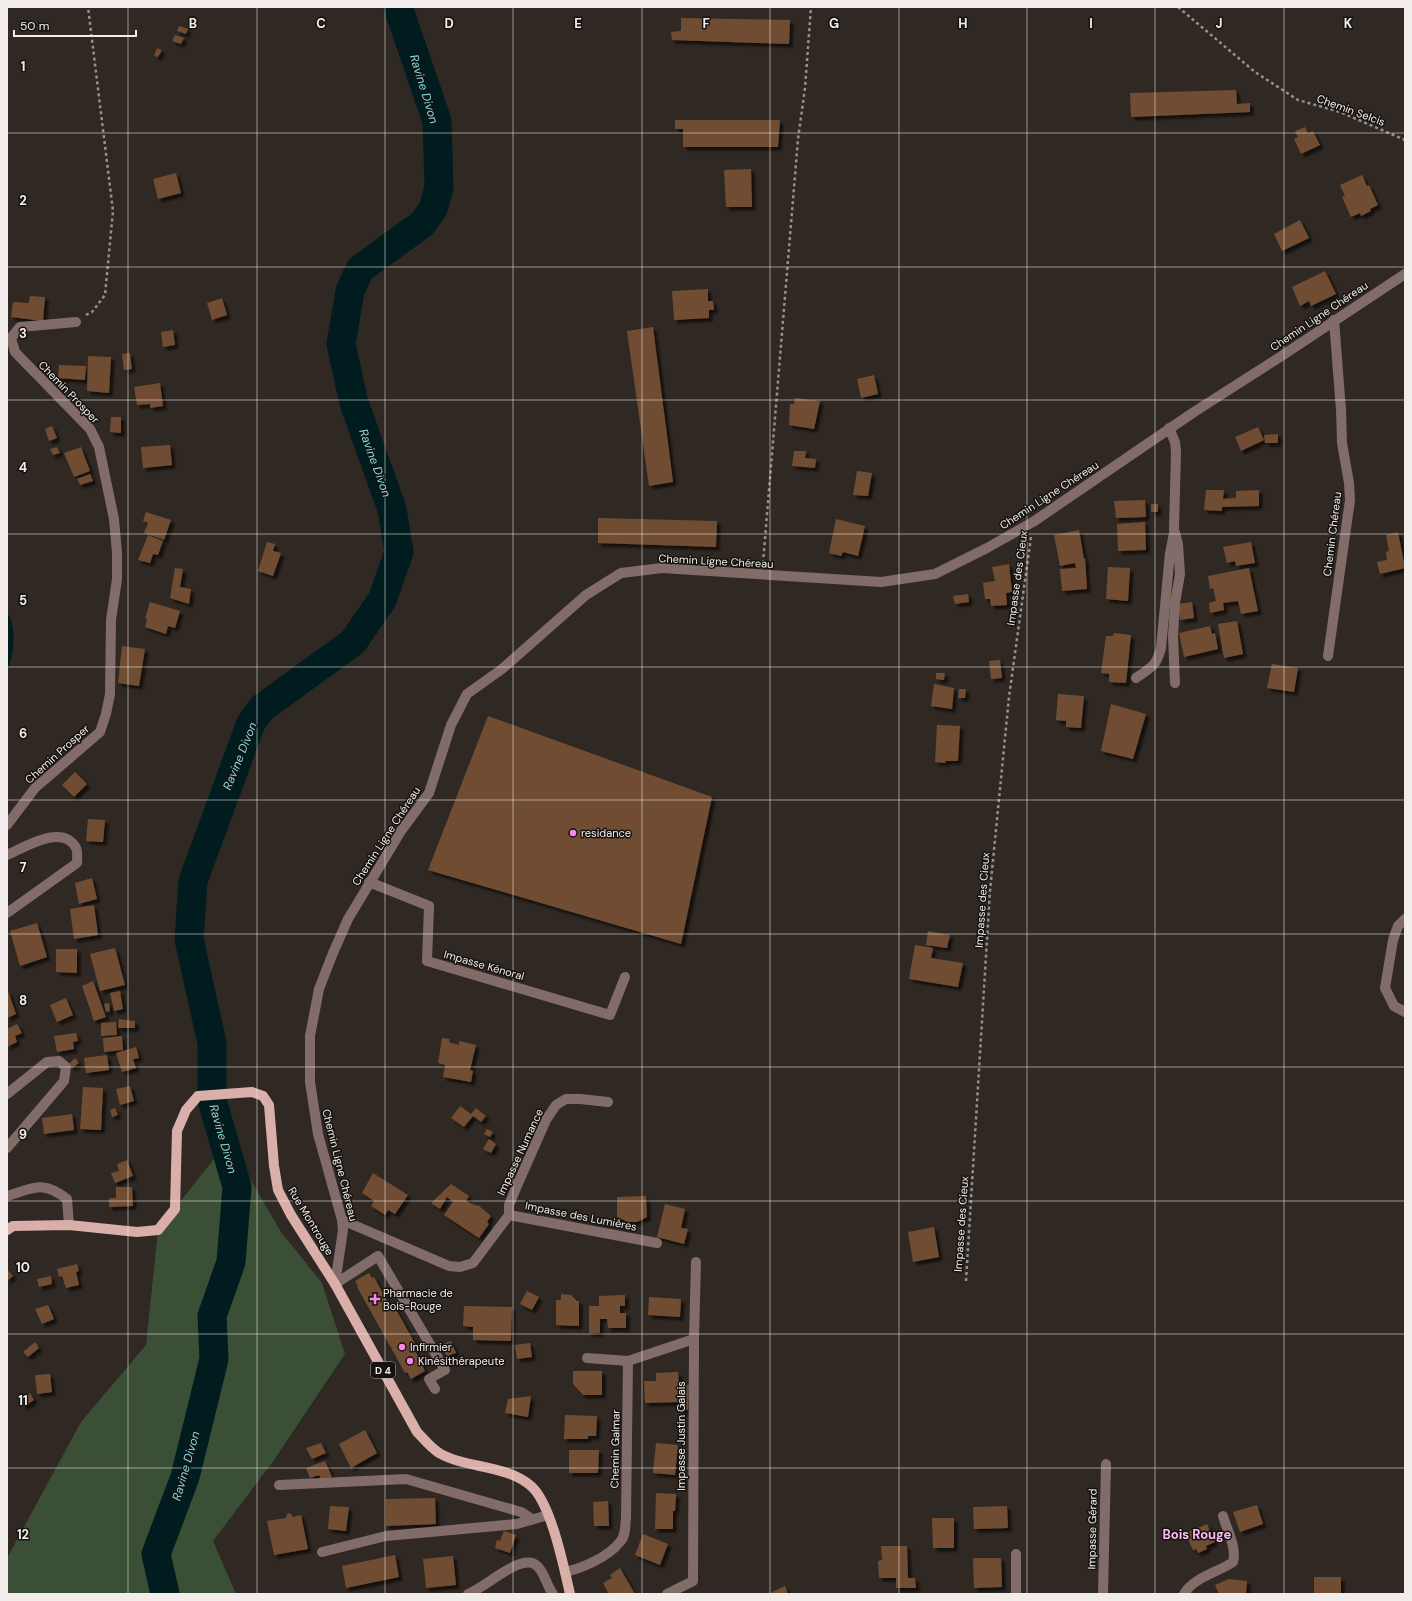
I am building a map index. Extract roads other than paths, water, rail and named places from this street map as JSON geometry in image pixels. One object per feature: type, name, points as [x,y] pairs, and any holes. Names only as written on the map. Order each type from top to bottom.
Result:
[{"type":"main road","name":"Rue Montrouge","points":[[7,1230],[13,1226],[69,1225],[137,1232],[158,1230],[174,1209],[177,1131],[186,1110],[198,1096],[252,1092],[263,1096],[269,1105],[274,1166],[278,1190],[291,1215],[335,1284],[417,1432],[428,1445],[439,1453],[453,1460],[505,1473],[518,1478],[531,1486],[540,1497],[554,1529],[570,1594]]},
{"type":"street","name":"Chemin Ligne Chéreau","points":[[335,1284],[343,1230],[342,1220],[318,1134],[310,1082],[310,1036],[319,989],[348,919],[401,831],[429,793],[451,724],[467,694],[502,669],[586,595],[621,573],[662,568],[881,582],[935,574],[987,548],[1033,522],[1169,428],[1405,274]]},
{"type":"street","name":"Chemin Chéreau","points":[[1328,656],[1350,500],[1349,483],[1342,443],[1334,320]]},
{"type":"street","name":"Chemin Prosper","points":[[7,824],[35,788],[100,732],[106,714],[110,694],[111,620],[117,579],[117,553],[114,519],[99,447],[90,429],[15,352],[11,338],[20,327],[76,322]]},
{"type":"street","points":[[1136,678],[1156,664],[1161,648],[1170,553],[1174,529],[1176,452],[1175,442],[1169,428]]},
{"type":"street","points":[[1174,529],[1178,544],[1180,574],[1175,603],[1173,636],[1175,683]]},
{"type":"street","points":[[7,855],[43,839],[59,836],[70,841],[77,849],[77,863],[7,914]]},
{"type":"street","name":"Impasse Kénoral","points":[[369,882],[429,906],[427,961],[610,1015],[625,977]]},
{"type":"street","points":[[1405,919],[1398,926],[1393,940],[1385,988],[1394,1006],[1405,1012]]},
{"type":"street","points":[[7,1094],[48,1062],[59,1061],[66,1067],[64,1081],[7,1148]]},
{"type":"street","name":"Impasse Numance","points":[[509,1215],[509,1205],[516,1188],[546,1120],[556,1105],[566,1099],[580,1098],[608,1102]]},
{"type":"street","points":[[7,1196],[41,1186],[56,1190],[67,1199],[69,1225]]},
{"type":"street","name":"Impasse des Lumières","points":[[342,1220],[449,1266],[460,1267],[473,1263],[509,1215],[657,1243]]},
{"type":"street","points":[[335,1284],[378,1256],[445,1370],[429,1379],[434,1390]]},
{"type":"street","name":"Impasse Justin Galais","points":[[667,1594],[693,1581],[694,1339],[696,1262]]},
{"type":"street","points":[[587,1358],[628,1361],[694,1339]]},
{"type":"street","name":"Chemin Galmar","points":[[565,1572],[590,1564],[621,1542],[624,1535],[626,1518],[628,1361]]},
{"type":"street","name":"Impasse Gérard","points":[[1103,1594],[1106,1464]]},
{"type":"street","points":[[279,1485],[406,1479],[521,1512],[532,1519]]},
{"type":"street","points":[[322,1552],[386,1536],[517,1524],[548,1515]]},
{"type":"street","points":[[1184,1594],[1187,1588],[1200,1579],[1232,1562],[1234,1550],[1223,1516]]},
{"type":"street","points":[[1016,1554],[1016,1594]]},
{"type":"street","points":[[468,1594],[487,1584],[516,1565],[527,1562],[535,1564],[541,1571],[553,1594]]},
{"type":"waterway","name":"Ravine Divon","points":[[165,1594],[156,1554],[185,1477],[214,1359],[212,1316],[231,1262],[237,1187],[212,1100],[212,1043],[189,939],[193,881],[251,723],[262,708],[353,642],[382,600],[399,552],[392,509],[354,403],[341,344],[350,291],[360,269],[422,224],[433,209],[439,188],[437,121],[398,7]]},
{"type":"waterway","points":[[7,617],[11,641],[7,665]]},
{"type":"place","name":"residance","points":[[573,833]]},
{"type":"place","name":"Pharmacie de Bois-Rouge","points":[[375,1299]]},
{"type":"place","name":"Infirmier","points":[[402,1347]]},
{"type":"place","name":"Kinésithérapeute","points":[[410,1361]]},
{"type":"district","name":"Bois Rouge","points":[[1197,1534]]}]
